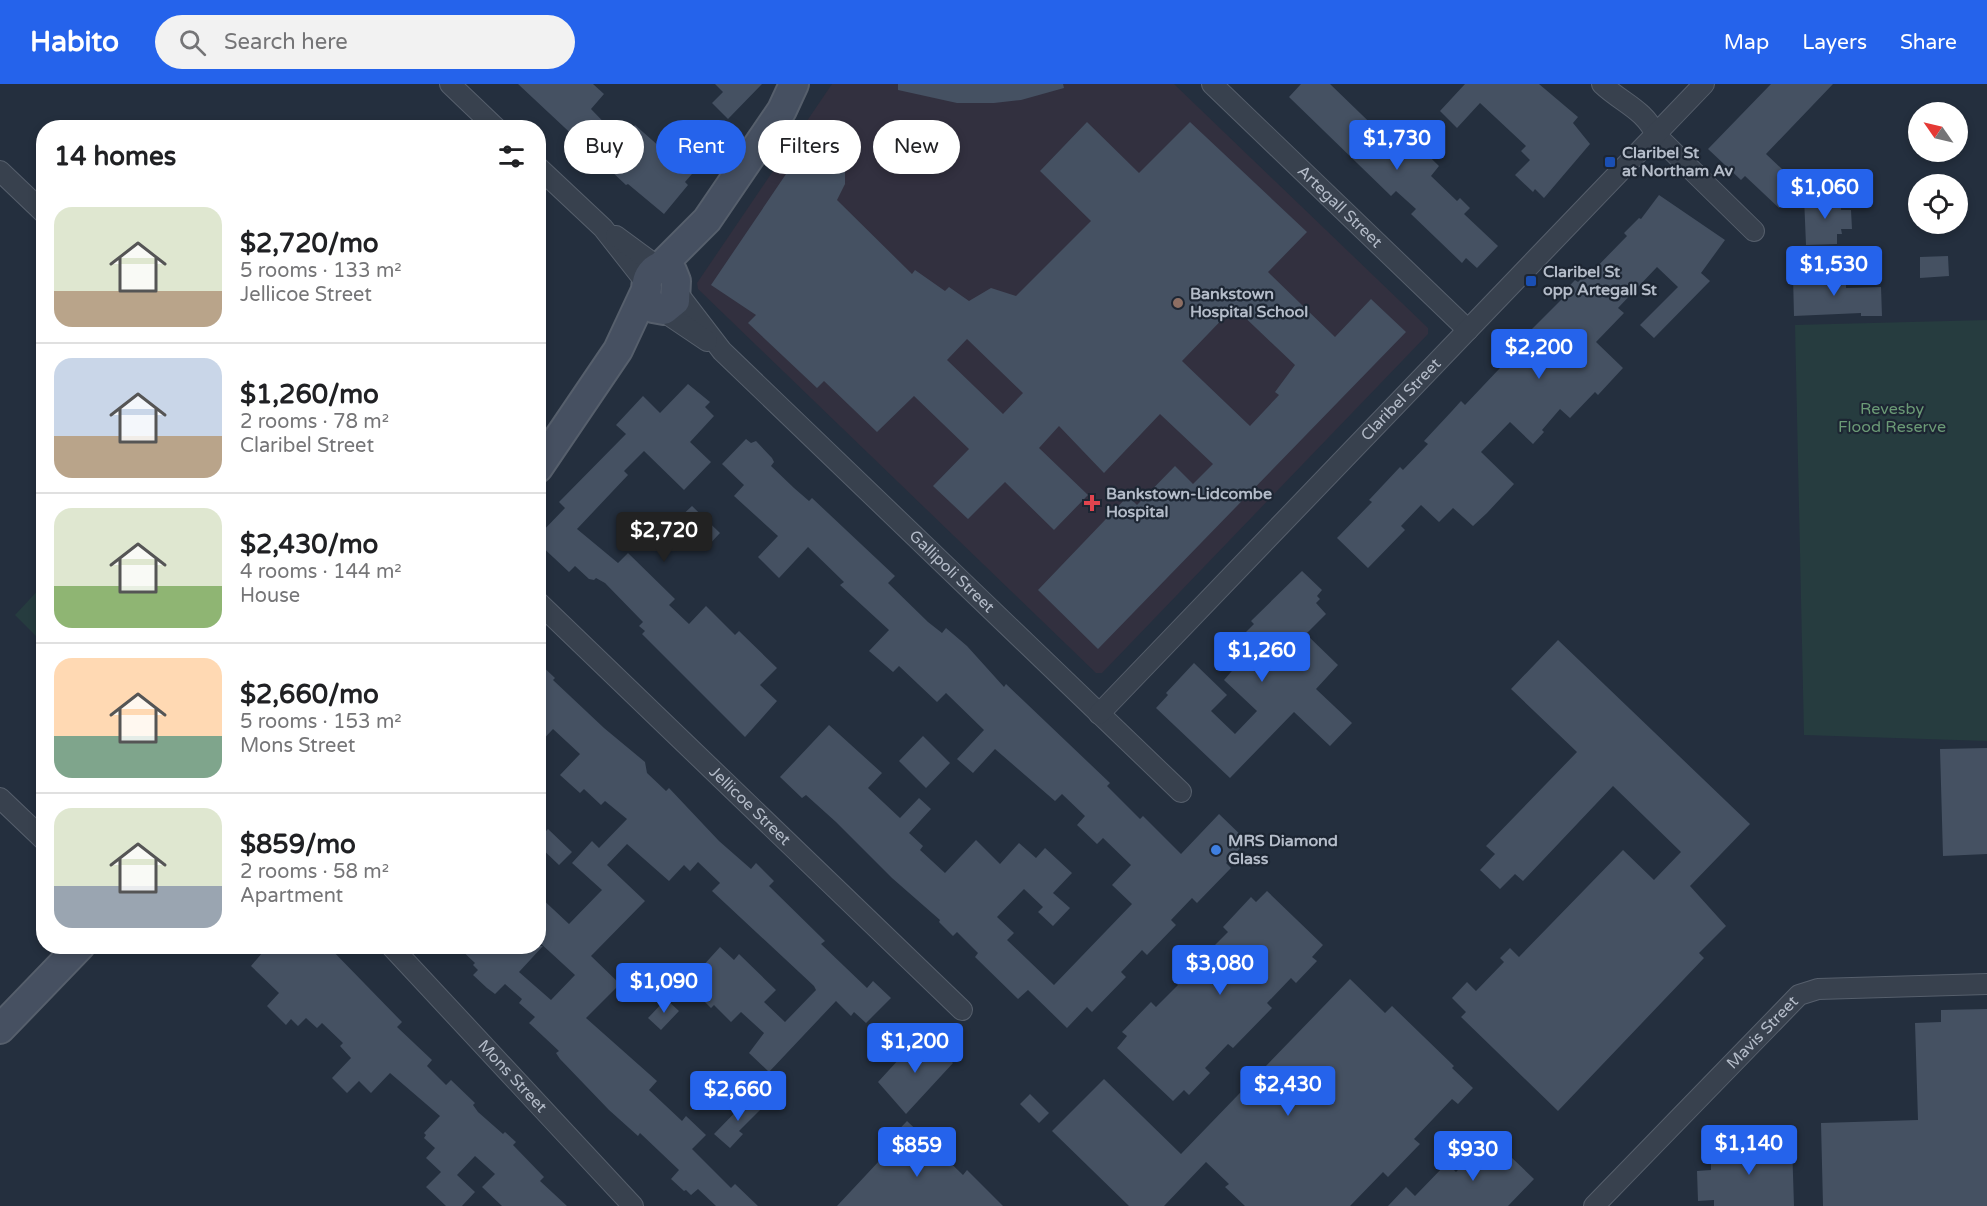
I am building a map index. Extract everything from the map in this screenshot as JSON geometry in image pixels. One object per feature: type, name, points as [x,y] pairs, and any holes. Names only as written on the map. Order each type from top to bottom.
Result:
[{"type":"street","points":[[450,84],[488,120]]},
{"type":"street","points":[[546,456],[782,110],[794,84]]},
{"type":"street","points":[[782,110],[810,84]]},
{"type":"street","name":"Artegall Street","points":[[1212,84],[1468,330]]},
{"type":"street","name":"Claribel Street","points":[[1099,714],[1704,84]]},
{"type":"street","points":[[1609,91],[1636,107],[1649,120],[1656,135],[1754,231]]},
{"type":"street","points":[[0,171],[36,205]]},
{"type":"street","name":"Gallipoli Street","points":[[546,175],[603,228],[638,249],[660,288],[722,351],[1181,792]]},
{"type":"street","name":"Jellicoe Street","points":[[546,610],[962,1010]]},
{"type":"street","points":[[0,798],[36,832]]},
{"type":"street","points":[[0,1029],[72,954]]},
{"type":"street","name":"Mons Street","points":[[398,954],[633,1206]]},
{"type":"street","name":"Mavis Street","points":[[1594,1206],[1799,996],[1818,989],[1987,984]]},
{"type":"shaded area","name":"Bankstown-Lidcombe Hospital","points":[[832,84],[1174,84],[1428,328],[1428,334],[1102,673],[1096,673],[698,289],[697,283],[771,174],[861,174],[861,120],[808,120]]},
{"type":"green space","name":"Revesby Flood Reserve","points":[[1987,320],[1987,741],[1804,735],[1795,325]]},
{"type":"green space","points":[[36,592],[36,636],[15,615]]},
{"type":"building","points":[[518,84],[593,84],[604,94],[591,109],[602,120],[564,120],[564,127]]},
{"type":"building","points":[[715,84],[762,84],[728,119],[712,103],[723,92]]},
{"type":"building","points":[[898,84],[1063,84],[1064,88],[1021,100],[957,103],[898,90]]},
{"type":"building","points":[[1301,84],[1330,84],[1391,143],[1403,131],[1439,166],[1431,176],[1457,201],[1460,198],[1470,208],[1464,214],[1498,246],[1477,268],[1466,258],[1462,263],[1411,214],[1416,209],[1396,191],[1391,196],[1289,97]]},
{"type":"building","points":[[1465,84],[1539,84],[1578,117],[1573,123],[1590,144],[1544,198],[1535,189],[1533,192],[1515,175],[1530,160],[1521,151],[1526,146],[1480,103],[1457,128],[1440,111]]},
{"type":"building","points":[[1771,84],[1833,84],[1766,154],[1800,186],[1779,208],[1745,176],[1741,180],[1708,149]]},
{"type":"building","points":[[1087,122],[1139,173],[1190,122],[1307,232],[1268,272],[1335,337],[1371,299],[1406,332],[1098,649],[1038,590],[1128,496],[1137,505],[1175,466],[1193,484],[1213,464],[1160,414],[1104,473],[1059,426],[1039,448],[1088,495],[1054,530],[1005,482],[968,519],[933,486],[969,449],[914,396],[877,432],[824,381],[817,388],[748,323],[756,315],[711,285],[786,174],[845,174],[845,184],[837,200],[912,274],[915,270],[945,291],[949,287],[969,301],[991,288],[1016,296],[1091,221],[1040,171]],"holes":[[[1234,307],[1295,365],[1275,392],[1279,395],[1250,426],[1182,361]],[[967,339],[1023,393],[1003,414],[947,360]]]},
{"type":"building","points":[[644,133],[656,144],[656,174],[692,174],[685,182],[688,185],[664,214],[628,184],[626,185],[614,174],[644,174]]},
{"type":"building","points":[[1659,195],[1725,240],[1701,273],[1710,281],[1654,338],[1640,325],[1678,287],[1657,267],[1618,308],[1624,313],[1596,342],[1623,368],[1598,395],[1595,392],[1570,418],[1560,409],[1533,444],[1510,422],[1481,452],[1514,484],[1487,513],[1473,526],[1453,508],[1439,522],[1421,505],[1401,526],[1405,530],[1368,568],[1337,538],[1372,502],[1369,500],[1400,467],[1403,470],[1428,444],[1424,441],[1461,401],[1465,405],[1517,350],[1514,347],[1562,299],[1560,296],[1575,280],[1578,282],[1585,275],[1587,277],[1627,236],[1624,233],[1639,218],[1641,219]]},
{"type":"building","points":[[1836,196],[1836,206],[1841,206],[1841,210],[1851,210],[1852,229],[1841,229],[1842,234],[1837,234],[1837,244],[1806,245],[1804,197]]},
{"type":"building","points":[[1948,256],[1949,276],[1920,278],[1920,257]]},
{"type":"building","points":[[1829,274],[1830,278],[1846,278],[1846,288],[1881,287],[1882,316],[1861,316],[1861,313],[1794,316],[1793,276]]},
{"type":"building","points":[[688,384],[710,402],[705,407],[714,416],[690,442],[711,462],[684,490],[644,451],[624,471],[628,475],[577,529],[618,563],[628,553],[675,599],[669,605],[689,624],[706,606],[735,635],[739,631],[777,668],[760,685],[777,701],[745,737],[642,634],[645,631],[639,626],[643,622],[605,583],[596,578],[589,579],[575,566],[569,572],[546,550],[546,528],[565,508],[559,502],[626,434],[616,425],[643,396],[660,413]]},
{"type":"building","points":[[746,439],[751,443],[756,441],[772,458],[774,462],[771,466],[809,501],[812,498],[895,576],[888,583],[928,622],[942,633],[946,628],[967,646],[1004,687],[1006,684],[1110,783],[1107,786],[1140,819],[1143,816],[1181,854],[1219,814],[1247,841],[1226,863],[1231,868],[1197,903],[1192,898],[1171,920],[1176,925],[1147,955],[1142,950],[1121,972],[1126,977],[1092,1012],[1087,1007],[1067,1028],[1028,990],[1018,999],[975,957],[978,953],[957,932],[953,936],[939,922],[940,920],[892,878],[836,822],[806,795],[802,798],[780,777],[829,725],[882,773],[868,788],[900,818],[919,798],[931,809],[909,833],[923,846],[920,850],[945,873],[976,840],[1000,864],[1019,843],[1036,858],[1045,848],[1072,873],[1053,893],[1070,908],[1053,926],[1038,912],[1043,907],[1024,889],[997,917],[1014,933],[1007,940],[1054,985],[1132,904],[1112,885],[1131,865],[1103,838],[1097,844],[1077,825],[1085,816],[1062,794],[1055,801],[995,749],[973,773],[957,759],[984,730],[946,693],[937,702],[899,666],[893,672],[869,651],[889,630],[840,585],[844,582],[808,547],[779,578],[758,557],[778,536],[734,496],[744,485],[722,464]]},
{"type":"building","points":[[692,506],[720,533],[705,549],[676,521]]},
{"type":"building","points":[[652,516],[666,529],[656,539],[642,526]]},
{"type":"building","points":[[1302,571],[1322,590],[1317,596],[1320,599],[1316,603],[1326,614],[1306,634],[1338,665],[1316,689],[1352,723],[1330,746],[1294,712],[1230,778],[1156,708],[1168,695],[1166,693],[1194,663],[1227,695],[1211,711],[1235,734],[1257,711],[1224,680],[1238,664],[1226,652],[1254,624],[1251,621]]},
{"type":"building","points":[[1558,640],[1750,824],[1690,886],[1726,926],[1699,953],[1704,958],[1558,1111],[1461,1017],[1466,1012],[1452,998],[1467,982],[1476,991],[1504,962],[1500,958],[1510,948],[1519,957],[1623,850],[1654,880],[1681,852],[1613,786],[1523,881],[1515,874],[1500,889],[1480,870],[1495,854],[1486,846],[1577,752],[1511,689]]},
{"type":"building","points":[[546,670],[555,678],[553,680],[604,728],[645,762],[647,773],[666,791],[669,788],[719,841],[751,869],[756,863],[774,881],[769,886],[825,941],[821,944],[867,988],[873,981],[891,998],[866,1023],[854,1012],[851,1016],[836,1001],[769,1072],[749,1053],[764,1033],[741,1012],[731,1022],[714,1005],[711,1008],[699,996],[705,990],[692,978],[720,947],[734,960],[739,954],[776,990],[764,1002],[785,1022],[816,990],[814,986],[712,891],[720,883],[698,862],[690,871],[684,865],[669,881],[627,844],[607,865],[645,901],[591,956],[620,984],[586,1018],[657,1081],[649,1090],[682,1121],[686,1116],[706,1135],[692,1149],[731,1188],[735,1184],[758,1206],[716,1206],[698,1189],[691,1195],[686,1190],[684,1191],[671,1179],[679,1170],[640,1133],[638,1136],[609,1110],[560,1059],[556,1053],[559,1051],[529,1023],[535,1017],[519,1003],[522,999],[505,984],[495,994],[473,975],[478,970],[473,965],[475,963],[465,954],[536,954],[519,972],[551,1000],[575,975],[546,948],[546,902],[569,924],[602,890],[572,863],[592,841],[599,848],[627,819],[605,801],[601,805],[584,789],[580,793],[560,775],[580,754],[553,729],[546,736]]},
{"type":"building","points":[[923,736],[950,763],[926,788],[899,761]]},
{"type":"building","points":[[1987,748],[1987,854],[1943,856],[1940,749]]},
{"type":"building","points":[[548,829],[572,852],[559,865],[546,853],[546,831]]},
{"type":"building","points":[[1267,891],[1323,945],[1312,957],[1317,961],[1296,983],[1291,978],[1267,1003],[1272,1008],[1233,1048],[1228,1044],[1205,1068],[1210,1073],[1189,1095],[1184,1090],[1173,1101],[1117,1048],[1127,1036],[1122,1032],[1151,1002],[1156,1007],[1178,985],[1172,980],[1201,949],[1206,954],[1228,932],[1223,927],[1251,897],[1256,902]]},
{"type":"building","points":[[261,954],[336,954],[402,1022],[397,1027],[432,1060],[427,1066],[446,1085],[451,1080],[475,1103],[473,1105],[478,1112],[516,1142],[513,1145],[544,1177],[540,1181],[567,1206],[502,1206],[482,1187],[495,1174],[475,1156],[457,1175],[475,1192],[462,1206],[446,1206],[426,1187],[441,1172],[426,1158],[435,1148],[424,1138],[426,1135],[424,1133],[440,1116],[390,1073],[371,1093],[359,1081],[347,1093],[332,1078],[351,1058],[340,1046],[343,1043],[322,1023],[317,1028],[306,1018],[298,1026],[291,1019],[286,1025],[267,1006],[279,993],[251,966]]},
{"type":"building","points":[[1350,979],[1385,1013],[1392,1006],[1454,1066],[1452,1068],[1473,1088],[1458,1104],[1452,1099],[1414,1139],[1420,1144],[1388,1177],[1383,1172],[1350,1206],[1245,1206],[1225,1187],[1229,1184],[1206,1162],[1164,1206],[1129,1206],[1052,1131],[1104,1079],[1181,1154]]},
{"type":"building","points":[[666,999],[679,1011],[661,1030],[648,1018]]},
{"type":"building","points":[[1987,1009],[1987,1206],[1823,1206],[1821,1123],[1918,1120],[1915,1023],[1941,1022],[1941,1010]]},
{"type":"building","points":[[929,1040],[953,1063],[906,1114],[878,1082],[911,1046],[916,1044],[920,1047]]},
{"type":"building","points":[[1030,1094],[1049,1113],[1039,1123],[1020,1104]]},
{"type":"building","points":[[751,1096],[762,1108],[739,1131],[743,1134],[730,1148],[714,1134]]},
{"type":"building","points":[[907,1121],[963,1175],[967,1170],[1003,1206],[837,1206],[895,1144],[890,1139]]},
{"type":"building","points":[[1741,1128],[1742,1146],[1792,1144],[1794,1206],[1714,1206],[1714,1200],[1698,1201],[1697,1171],[1711,1170],[1711,1161]]},
{"type":"building","points":[[1490,1137],[1534,1179],[1508,1206],[1388,1206],[1406,1187],[1415,1196],[1447,1163],[1456,1172]]},
{"type":"place","name":"Claribel St at Northam Av","points":[[1610,162]]},
{"type":"place","name":"Claribel St opp Artegall St","points":[[1531,281]]},
{"type":"place","name":"Bankstown Hospital School","points":[[1178,303]]},
{"type":"place","name":"Bankstown-Lidcombe Hospital","points":[[1092,503]]},
{"type":"place","name":"MRS Diamond Glass","points":[[1216,850]]}]
